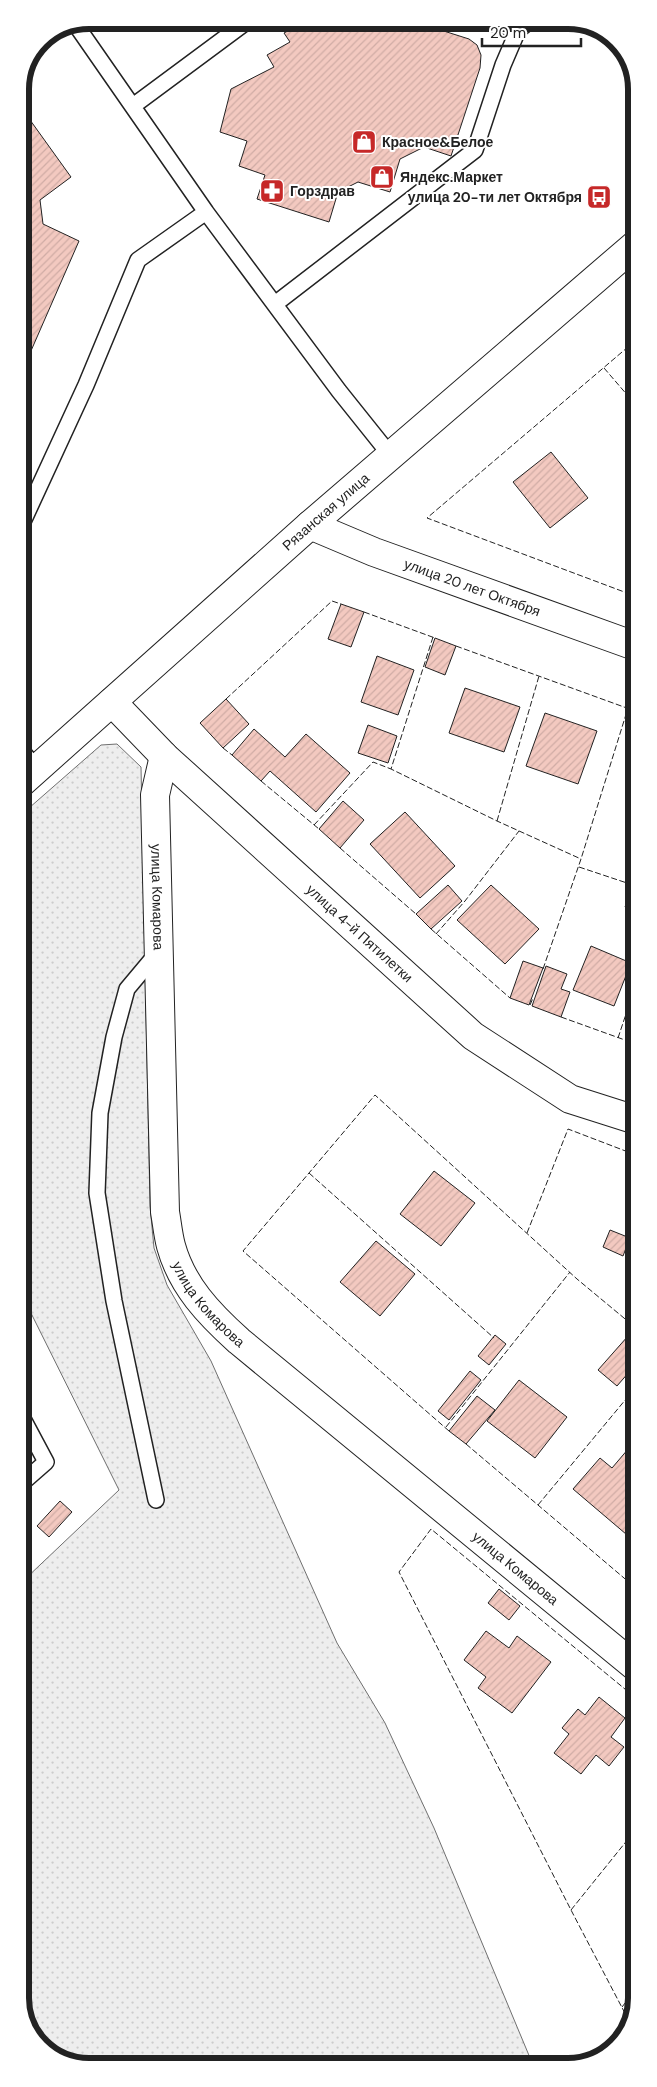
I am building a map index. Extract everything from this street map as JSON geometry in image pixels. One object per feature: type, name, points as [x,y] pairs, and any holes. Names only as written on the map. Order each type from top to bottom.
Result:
[{"type":"street","name":"Рязанская улица","points":[[29,765],[112,702],[310,525],[628,251]]},
{"type":"street","name":"улица 20 лет Октября","points":[[310,525],[374,552],[628,643]]},
{"type":"street","name":"улица 4-й Пятилетки","points":[[112,702],[164,756],[472,1036],[570,1099],[628,1117]]},
{"type":"street","name":"улица Комарова","points":[[164,756],[155,796],[165,1212],[171,1246],[182,1273],[198,1301],[239,1341],[628,1661]]},
{"type":"lane","points":[[133,106],[237,29]]},
{"type":"lane","points":[[275,304],[475,150],[503,66],[518,30],[514,29]]},
{"type":"lane","points":[[79,30],[206,212],[339,391],[391,456]]},
{"type":"lane","points":[[29,509],[86,385],[138,260],[206,212]]},
{"type":"lane","points":[[156,1500],[114,1301],[97,1193],[100,1113],[114,1037],[127,989],[159,950]]},
{"type":"lane","points":[[29,1430],[46,1462],[29,1477]]},
{"type":"shaded area","points":[[117,744],[141,767],[150,1206],[154,1248],[167,1285],[211,1361],[337,1643],[385,1723],[434,1828],[530,2058],[85,2058],[69,2055],[52,2046],[39,2032],[31,2014],[29,2006],[29,1575],[119,1490],[29,1309],[29,808],[101,745]]},
{"type":"building","points":[[291,29],[437,29],[469,39],[477,45],[481,55],[480,68],[451,156],[424,147],[400,159],[390,192],[358,182],[338,192],[329,222],[257,199],[265,175],[239,166],[247,141],[220,132],[231,89],[274,67],[267,55],[290,42],[284,33]]},
{"type":"building","points":[[29,119],[71,177],[40,200],[43,224],[79,241],[29,355]]},
{"type":"building","points":[[551,452],[588,498],[550,528],[513,482]]},
{"type":"building","points":[[341,604],[364,612],[351,647],[328,639]]},
{"type":"building","points":[[435,638],[456,646],[445,675],[425,667]]},
{"type":"building","points":[[377,656],[414,670],[398,715],[361,702]]},
{"type":"building","points":[[465,688],[520,707],[504,752],[449,733]]},
{"type":"building","points":[[226,699],[249,724],[223,748],[200,723]]},
{"type":"building","points":[[545,713],[597,731],[578,784],[526,766]]},
{"type":"building","points":[[368,725],[397,736],[388,763],[358,753]]},
{"type":"building","points":[[254,729],[285,757],[306,734],[350,773],[316,812],[270,771],[261,781],[232,755]]},
{"type":"building","points":[[343,801],[364,820],[340,848],[319,829]]},
{"type":"building","points":[[405,812],[455,866],[420,898],[370,844]]},
{"type":"building","points":[[448,885],[462,901],[431,929],[416,914]]},
{"type":"building","points":[[491,885],[539,929],[505,964],[457,920]]},
{"type":"building","points":[[591,946],[628,962],[628,971],[614,1006],[573,990]]},
{"type":"building","points":[[523,961],[543,968],[529,1005],[510,998]]},
{"type":"building","points":[[546,966],[567,974],[561,989],[570,992],[561,1017],[532,1006]]},
{"type":"building","points":[[434,1171],[475,1203],[441,1246],[400,1214]]},
{"type":"building","points":[[610,1230],[628,1237],[628,1243],[623,1256],[603,1247]]},
{"type":"building","points":[[376,1241],[415,1274],[380,1316],[340,1282]]},
{"type":"building","points":[[495,1335],[506,1344],[489,1365],[478,1356]]},
{"type":"building","points":[[628,1336],[628,1373],[617,1386],[598,1370]]},
{"type":"building","points":[[470,1371],[481,1380],[449,1420],[438,1411]]},
{"type":"building","points":[[519,1380],[567,1417],[535,1458],[487,1421]]},
{"type":"building","points":[[477,1396],[495,1410],[466,1444],[449,1431]]},
{"type":"building","points":[[628,1449],[628,1536],[573,1489],[600,1458],[612,1468]]},
{"type":"building","points":[[60,1501],[72,1512],[49,1537],[37,1526]]},
{"type":"building","points":[[499,1589],[520,1606],[509,1620],[488,1603]]},
{"type":"building","points":[[486,1631],[509,1648],[517,1636],[551,1662],[512,1713],[478,1688],[486,1677],[464,1660]]},
{"type":"building","points":[[599,1697],[625,1718],[611,1737],[624,1747],[609,1766],[596,1755],[581,1774],[554,1753],[569,1734],[562,1728],[578,1709],[585,1715]]},
{"type":"fence","points":[[628,347],[427,518],[628,593]]},
{"type":"fence","points":[[604,368],[628,396]]},
{"type":"fence","points":[[226,699],[332,601],[341,604]]},
{"type":"fence","points":[[364,612],[435,638]]},
{"type":"fence","points":[[433,637],[391,769],[497,821],[581,859]]},
{"type":"fence","points":[[456,646],[628,708]]},
{"type":"fence","points":[[497,821],[539,676]]},
{"type":"fence","points":[[543,969],[581,859],[628,708]]},
{"type":"fence","points":[[223,748],[232,755]]},
{"type":"fence","points":[[314,825],[373,762],[391,769]]},
{"type":"fence","points":[[261,781],[319,829]]},
{"type":"fence","points":[[436,934],[465,901],[519,831]]},
{"type":"fence","points":[[340,848],[416,914]]},
{"type":"fence","points":[[579,867],[628,883]]},
{"type":"fence","points":[[431,929],[510,998]]},
{"type":"fence","points":[[530,1005],[533,998]]},
{"type":"fence","points":[[618,1038],[628,1008]]},
{"type":"fence","points":[[561,1017],[628,1041]]},
{"type":"fence","points":[[449,1431],[243,1251],[375,1095],[577,1279],[628,1321]]},
{"type":"fence","points":[[527,1233],[568,1129],[628,1152]]},
{"type":"fence","points":[[309,1173],[494,1338]]},
{"type":"fence","points":[[446,1427],[570,1272]]},
{"type":"fence","points":[[538,1505],[628,1397]]},
{"type":"fence","points":[[466,1444],[628,1581]]},
{"type":"fence","points":[[626,2015],[399,1572],[431,1529],[628,1692]]},
{"type":"fence","points":[[571,1910],[628,1839]]},
{"type":"fence","points":[[622,2007],[628,2000]]},
{"type":"place","name":"Красное&Белое","points":[[364,142]]},
{"type":"place","name":"Яндекс.Маркет","points":[[382,177]]},
{"type":"place","name":"Горздрав","points":[[272,191]]},
{"type":"place","name":"улица 20-ти лет Октября","points":[[599,197]]}]
